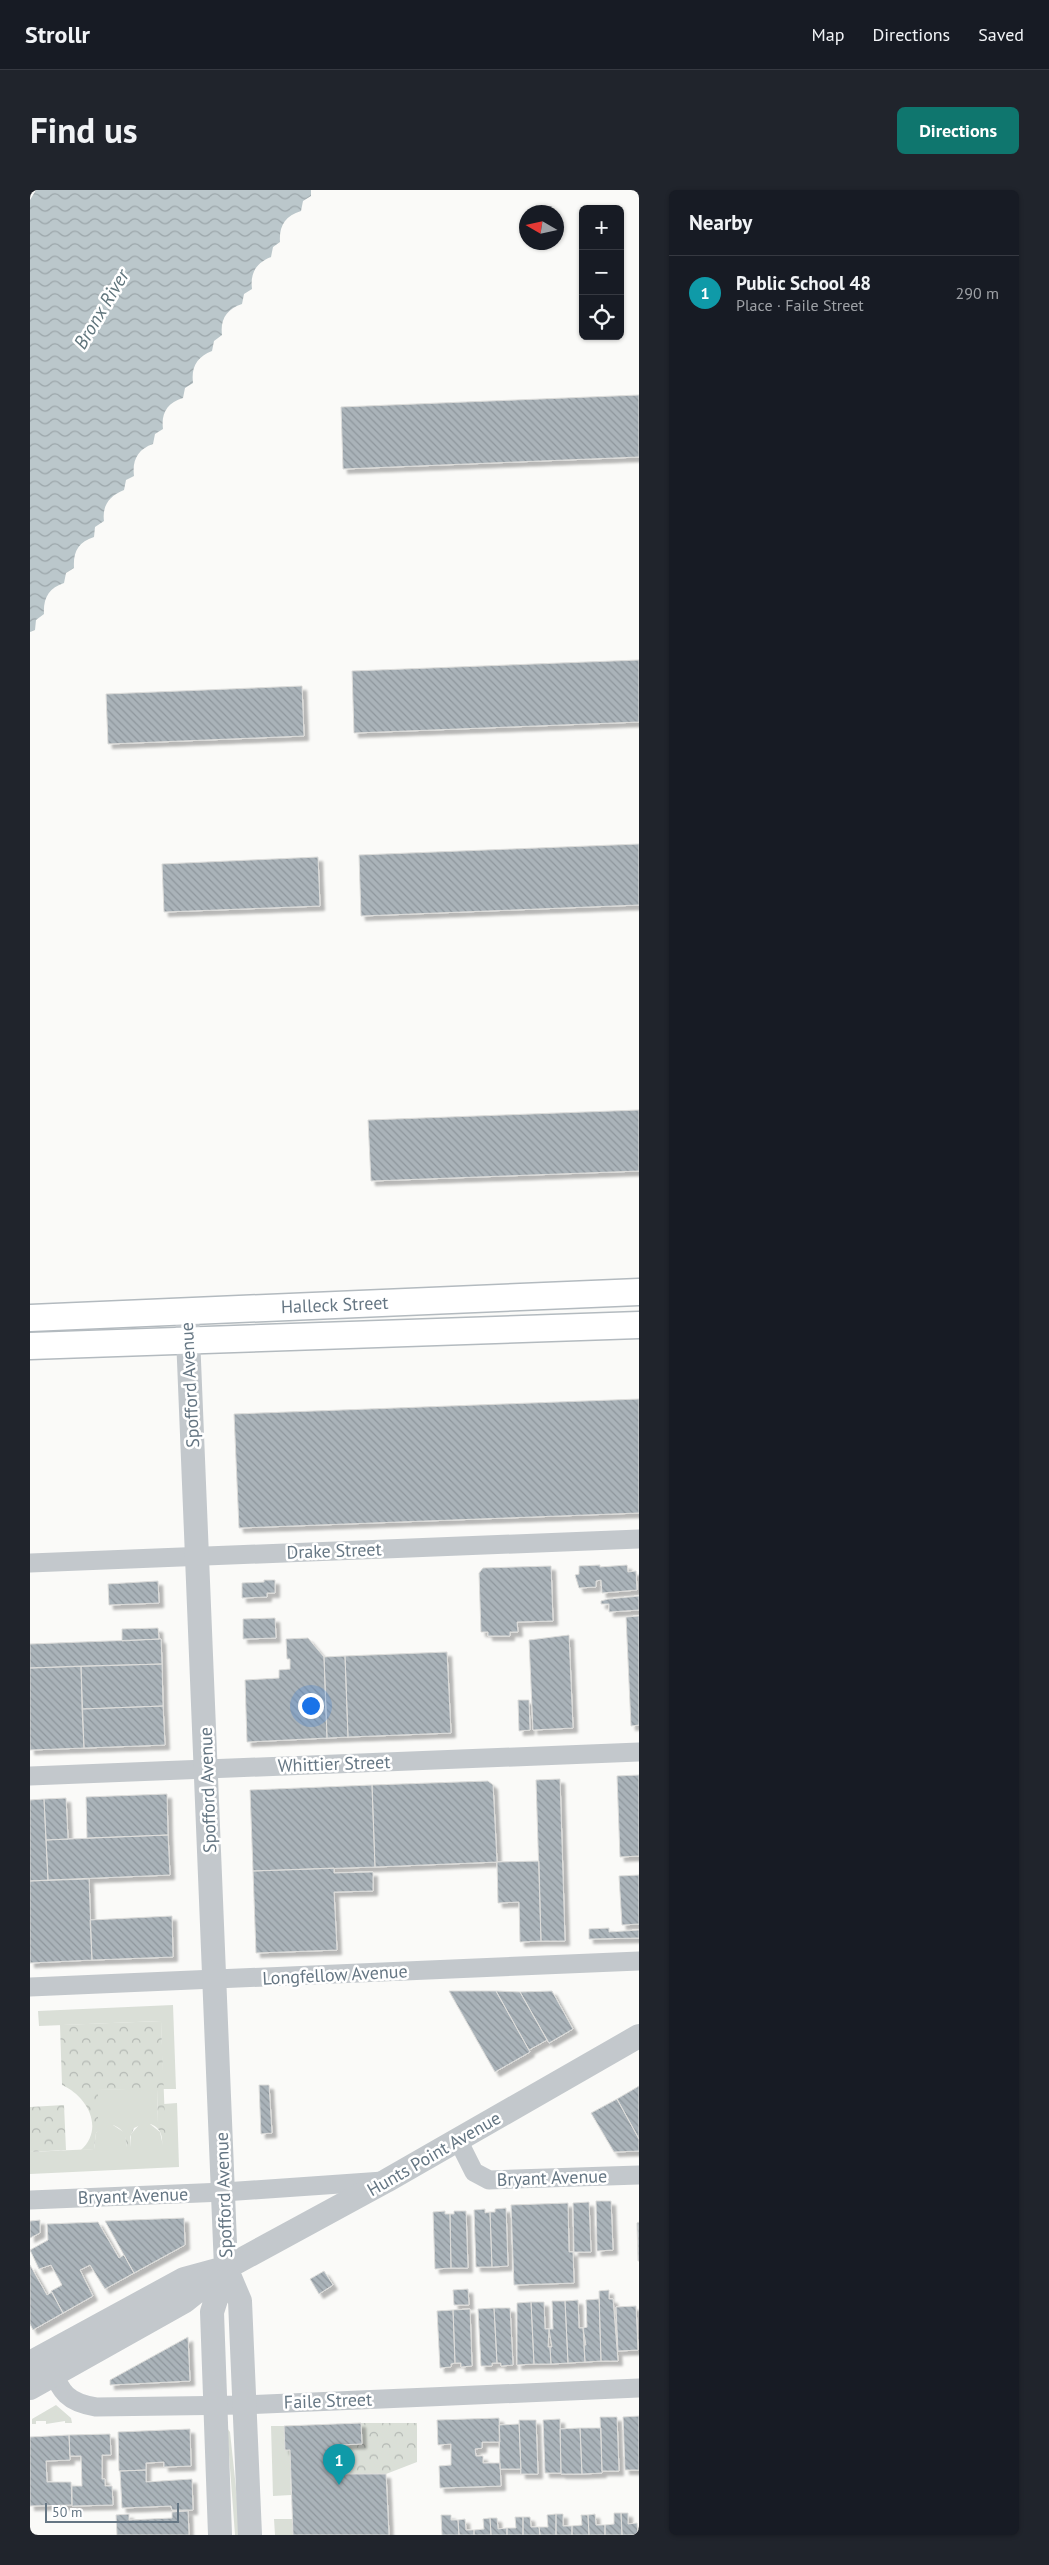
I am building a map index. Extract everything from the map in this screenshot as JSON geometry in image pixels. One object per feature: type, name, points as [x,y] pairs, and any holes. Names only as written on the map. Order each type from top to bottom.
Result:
[{"type":"main road","name":"Halleck Street","points":[[30,1318],[639,1292]]},
{"type":"main road","name":"Halleck Street","points":[[30,1346],[639,1325]]},
{"type":"street","name":"Spofford Avenue","points":[[186,1312],[224,2192],[226,2268],[212,2312],[220,2535]]},
{"type":"street","name":"Drake Street","points":[[30,1563],[639,1539]]},
{"type":"street","name":"Whittier Street","points":[[30,1776],[639,1752]]},
{"type":"street","name":"Longfellow Avenue","points":[[30,1987],[639,1962]]},
{"type":"street","name":"Hunts Point Avenue","points":[[30,2388],[43,2364],[184,2279],[226,2268],[386,2181],[639,2036]]},
{"type":"street","name":"Bryant Avenue","points":[[458,2140],[474,2172],[489,2180],[639,2175]]},
{"type":"street","name":"Bryant Avenue","points":[[30,2200],[224,2192],[386,2181]]},
{"type":"street","name":"Spofford Avenue","points":[[226,2268],[240,2301],[250,2535]]},
{"type":"street","name":"Faile Street","points":[[43,2364],[66,2396],[82,2405],[96,2407],[244,2405],[639,2388]]},
{"type":"green space","points":[[173,2005],[176,2089],[163,2089],[161,2021],[39,2026],[38,2011]]},
{"type":"green space","points":[[161,2021],[166,2146],[162,2146],[162,2138],[158,2129],[148,2123],[158,2123],[157,2089],[98,2090],[98,2125],[108,2125],[96,2133],[94,2149],[81,2150],[92,2132],[92,2123],[90,2113],[79,2097],[62,2085],[60,2025]]},
{"type":"green space","points":[[157,2088],[158,2123],[150,2124],[160,2132],[163,2146],[164,2104],[177,2103],[179,2167],[30,2174],[30,2152],[94,2149],[96,2133],[105,2125],[98,2125],[97,2090]],"holes":[[[140,2124],[131,2134],[130,2147],[127,2147],[125,2133],[113,2125]]]},
{"type":"green space","points":[[64,2105],[66,2150],[30,2152],[30,2107]]},
{"type":"green space","points":[[145,2123],[134,2128],[130,2137],[130,2147],[127,2148],[126,2139],[121,2129],[109,2124]]},
{"type":"green space","points":[[56,2405],[71,2418],[72,2423],[65,2423],[65,2421],[46,2424],[46,2421],[36,2421],[36,2424],[32,2424],[32,2419]]},
{"type":"green space","points":[[361,2423],[417,2423],[417,2462],[386,2474],[339,2474],[338,2445],[362,2444]]},
{"type":"green space","points":[[271,2426],[284,2426],[285,2450],[290,2450],[291,2495],[273,2496]]},
{"type":"green space","points":[[227,2428],[230,2432],[241,2535],[235,2535]]},
{"type":"green space","points":[[274,2519],[292,2519],[293,2535],[275,2535]]},
{"type":"water","name":"Bronx River","points":[[36,190],[311,190],[311,196],[303,201],[301,211],[295,213],[284,222],[280,242],[273,247],[271,257],[261,262],[253,273],[252,289],[244,294],[242,304],[232,309],[223,319],[222,335],[214,341],[212,351],[202,356],[194,367],[193,383],[185,388],[183,398],[177,400],[166,409],[163,418],[163,429],[155,434],[153,444],[143,449],[137,456],[134,465],[134,476],[126,480],[124,490],[114,495],[105,506],[104,521],[95,527],[94,537],[84,542],[78,548],[74,557],[74,568],[66,573],[64,583],[54,588],[48,594],[44,614],[36,620],[35,630],[30,632],[30,200]]},
{"type":"building","points":[[639,395],[639,457],[343,469],[341,407]]},
{"type":"building","points":[[639,660],[639,722],[354,733],[352,671]]},
{"type":"building","points":[[302,686],[304,736],[108,744],[106,694]]},
{"type":"building","points":[[639,844],[639,905],[361,916],[359,855]]},
{"type":"building","points":[[318,857],[320,906],[164,912],[162,864]]},
{"type":"building","points":[[639,1110],[639,1171],[371,1181],[368,1120]]},
{"type":"building","points":[[639,1399],[639,1513],[239,1528],[234,1414]]},
{"type":"building","points":[[600,1565],[600,1567],[627,1565],[628,1572],[636,1571],[637,1590],[602,1593],[601,1580],[596,1581],[596,1587],[579,1588],[575,1575],[579,1574],[579,1566]]},
{"type":"building","points":[[551,1566],[553,1621],[517,1622],[518,1632],[510,1632],[510,1636],[488,1636],[488,1632],[481,1632],[479,1573],[483,1568]]},
{"type":"building","points":[[264,1580],[275,1580],[275,1593],[267,1593],[267,1597],[242,1598],[242,1583],[264,1582]]},
{"type":"building","points":[[158,1581],[159,1603],[109,1605],[108,1584]]},
{"type":"building","points":[[639,1596],[639,1610],[609,1612],[609,1604],[601,1604],[601,1601],[608,1599]]},
{"type":"building","points":[[639,1616],[639,1725],[631,1726],[626,1617]]},
{"type":"building","points":[[275,1618],[276,1638],[243,1639],[243,1619]]},
{"type":"building","points":[[158,1628],[159,1639],[122,1641],[122,1629]]},
{"type":"building","points":[[569,1635],[573,1728],[533,1730],[529,1640]]},
{"type":"building","points":[[308,1638],[324,1657],[327,1738],[247,1742],[245,1680],[279,1678],[279,1670],[290,1669],[290,1659],[287,1659],[286,1639]]},
{"type":"building","points":[[161,1639],[162,1664],[30,1668],[30,1644]]},
{"type":"building","points":[[447,1652],[451,1733],[348,1737],[345,1656]]},
{"type":"building","points":[[345,1656],[348,1737],[327,1738],[324,1657]]},
{"type":"building","points":[[162,1664],[163,1706],[82,1709],[81,1666]]},
{"type":"building","points":[[81,1666],[84,1748],[30,1750],[30,1668]]},
{"type":"building","points":[[518,1700],[529,1700],[530,1730],[519,1731]]},
{"type":"building","points":[[163,1706],[165,1745],[84,1748],[82,1709]]},
{"type":"building","points":[[639,1775],[639,1856],[620,1857],[617,1776]]},
{"type":"building","points":[[560,1779],[565,1941],[541,1941],[536,1780]]},
{"type":"building","points":[[488,1781],[493,1785],[497,1862],[375,1867],[372,1785]]},
{"type":"building","points":[[372,1785],[375,1867],[253,1871],[250,1790]]},
{"type":"building","points":[[167,1794],[168,1835],[87,1838],[86,1797]]},
{"type":"building","points":[[66,1798],[68,1839],[46,1840],[44,1799]]},
{"type":"building","points":[[44,1799],[48,1880],[30,1881],[30,1800]]},
{"type":"building","points":[[168,1835],[170,1875],[48,1880],[46,1840]]},
{"type":"building","points":[[539,1861],[541,1941],[520,1942],[519,1902],[498,1903],[497,1862]]},
{"type":"building","points":[[334,1868],[334,1873],[373,1872],[373,1891],[334,1892],[337,1950],[256,1953],[253,1871]]},
{"type":"building","points":[[639,1875],[639,1924],[622,1925],[619,1876]]},
{"type":"building","points":[[89,1879],[92,1960],[30,1963],[30,1881]]},
{"type":"building","points":[[172,1916],[173,1957],[92,1960],[90,1920]]},
{"type":"building","points":[[609,1928],[609,1932],[639,1930],[639,1938],[589,1939],[589,1929]]},
{"type":"building","points":[[449,1991],[496,1991],[530,2052],[495,2072]]},
{"type":"building","points":[[496,1991],[520,1992],[547,2040],[529,2050]]},
{"type":"building","points":[[552,1991],[573,2029],[549,2043],[520,1992]]},
{"type":"building","points":[[259,2085],[269,2085],[272,2133],[261,2134]]},
{"type":"building","points":[[639,2086],[639,2139],[617,2099]]},
{"type":"building","points":[[617,2099],[639,2139],[639,2151],[614,2152],[591,2113]]},
{"type":"building","points":[[596,2201],[611,2201],[613,2250],[597,2251]]},
{"type":"building","points":[[589,2202],[591,2252],[574,2252],[573,2203]]},
{"type":"building","points":[[568,2203],[569,2252],[573,2252],[574,2283],[514,2285],[511,2205]]},
{"type":"building","points":[[506,2208],[508,2266],[492,2267],[490,2212],[495,2212],[495,2209]]},
{"type":"building","points":[[485,2209],[485,2213],[490,2212],[492,2267],[476,2267],[474,2210]]},
{"type":"building","points":[[445,2211],[445,2214],[450,2214],[451,2268],[435,2269],[433,2212]]},
{"type":"building","points":[[454,2211],[466,2211],[468,2268],[451,2268],[450,2214],[454,2214]]},
{"type":"building","points":[[184,2218],[185,2245],[134,2273],[105,2221]]},
{"type":"building","points":[[40,2220],[40,2233],[30,2238],[30,2221]]},
{"type":"building","points":[[98,2222],[119,2258],[124,2255],[134,2273],[105,2289],[90,2265],[80,2270],[93,2296],[63,2313],[51,2291],[62,2285],[51,2265],[39,2269],[30,2250],[48,2240],[47,2224]]},
{"type":"building","points":[[639,2222],[639,2261],[638,2261],[637,2223]]},
{"type":"building","points":[[30,2265],[47,2295],[52,2292],[63,2313],[33,2330],[30,2324]]},
{"type":"building","points":[[324,2271],[333,2285],[319,2294],[310,2279]]},
{"type":"building","points":[[468,2289],[469,2305],[454,2305],[453,2290]]},
{"type":"building","points":[[609,2290],[609,2299],[613,2299],[618,2361],[601,2361],[599,2291]]},
{"type":"building","points":[[599,2299],[601,2361],[585,2362],[584,2345],[586,2345],[583,2328],[587,2327],[586,2300]]},
{"type":"building","points":[[578,2300],[579,2328],[583,2328],[585,2362],[568,2363],[565,2301]]},
{"type":"building","points":[[552,2301],[565,2301],[568,2363],[551,2364],[550,2347],[552,2347],[549,2329],[553,2329]]},
{"type":"building","points":[[531,2302],[544,2302],[545,2329],[549,2329],[548,2347],[550,2347],[551,2364],[534,2364]]},
{"type":"building","points":[[531,2302],[534,2364],[517,2365],[517,2303]]},
{"type":"building","points":[[636,2306],[638,2350],[618,2351],[616,2307]]},
{"type":"building","points":[[494,2308],[510,2308],[513,2365],[501,2366],[501,2363],[497,2363]]},
{"type":"building","points":[[494,2308],[497,2363],[492,2363],[492,2366],[481,2366],[478,2309]]},
{"type":"building","points":[[470,2309],[472,2366],[461,2367],[461,2363],[455,2363],[453,2310]]},
{"type":"building","points":[[453,2310],[455,2363],[451,2364],[451,2367],[440,2368],[437,2311]]},
{"type":"building","points":[[188,2337],[190,2381],[110,2385],[110,2380]]},
{"type":"building","points":[[639,2416],[639,2470],[625,2470],[623,2417]]},
{"type":"building","points":[[600,2417],[617,2417],[619,2471],[602,2471]]},
{"type":"building","points":[[499,2418],[500,2442],[482,2442],[482,2448],[475,2449],[476,2456],[483,2456],[483,2463],[500,2463],[501,2486],[440,2488],[439,2466],[451,2465],[451,2444],[438,2445],[437,2420]]},
{"type":"building","points":[[560,2419],[561,2473],[545,2473],[543,2420]]},
{"type":"building","points":[[519,2420],[536,2420],[538,2474],[521,2474]]},
{"type":"building","points":[[361,2423],[362,2444],[338,2445],[339,2474],[386,2474],[389,2535],[293,2535],[290,2450],[285,2450],[284,2426]]},
{"type":"building","points":[[519,2424],[521,2469],[500,2469],[499,2425]]},
{"type":"building","points":[[580,2428],[601,2428],[602,2473],[582,2474]]},
{"type":"building","points":[[580,2428],[582,2474],[561,2474],[560,2429]]},
{"type":"building","points":[[190,2429],[191,2466],[164,2467],[164,2462],[146,2463],[146,2470],[119,2471],[118,2432]]},
{"type":"building","points":[[110,2434],[111,2455],[102,2455],[102,2479],[105,2479],[105,2486],[112,2486],[113,2505],[72,2506],[72,2486],[82,2486],[81,2456],[70,2456],[69,2435]]},
{"type":"building","points":[[69,2435],[70,2460],[46,2461],[47,2482],[71,2482],[72,2505],[30,2506],[30,2437]]},
{"type":"building","points":[[146,2470],[146,2482],[192,2479],[193,2510],[172,2510],[171,2506],[122,2508],[120,2471]]},
{"type":"building","points":[[188,2511],[189,2535],[117,2535],[116,2515],[129,2514],[129,2520],[172,2518],[172,2512]]},
{"type":"building","points":[[614,2513],[621,2513],[622,2535],[605,2535],[605,2525],[614,2524]]},
{"type":"building","points":[[621,2513],[628,2513],[628,2524],[637,2523],[638,2535],[622,2535]]},
{"type":"building","points":[[556,2514],[563,2514],[563,2526],[572,2526],[572,2535],[556,2535]]},
{"type":"building","points":[[556,2514],[556,2535],[540,2535],[539,2527],[548,2527],[547,2515]]},
{"type":"building","points":[[595,2514],[596,2525],[605,2525],[605,2535],[589,2535],[588,2515]]},
{"type":"building","points":[[441,2515],[451,2515],[451,2520],[458,2520],[459,2535],[442,2535]]},
{"type":"building","points":[[581,2515],[588,2515],[589,2535],[572,2535],[572,2526],[582,2525]]},
{"type":"building","points":[[515,2517],[523,2517],[523,2535],[507,2535],[507,2528],[516,2528]]},
{"type":"building","points":[[523,2517],[530,2517],[531,2527],[539,2527],[540,2535],[523,2535]]},
{"type":"building","points":[[490,2518],[497,2518],[498,2529],[507,2528],[507,2535],[491,2535]]},
{"type":"building","points":[[490,2518],[491,2535],[474,2535],[474,2530],[484,2529],[483,2519]]},
{"type":"building","points":[[465,2519],[466,2530],[474,2530],[474,2535],[459,2535],[458,2520]]},
{"type":"place","name":"Public School 48","points":[[339,2485]]}]
